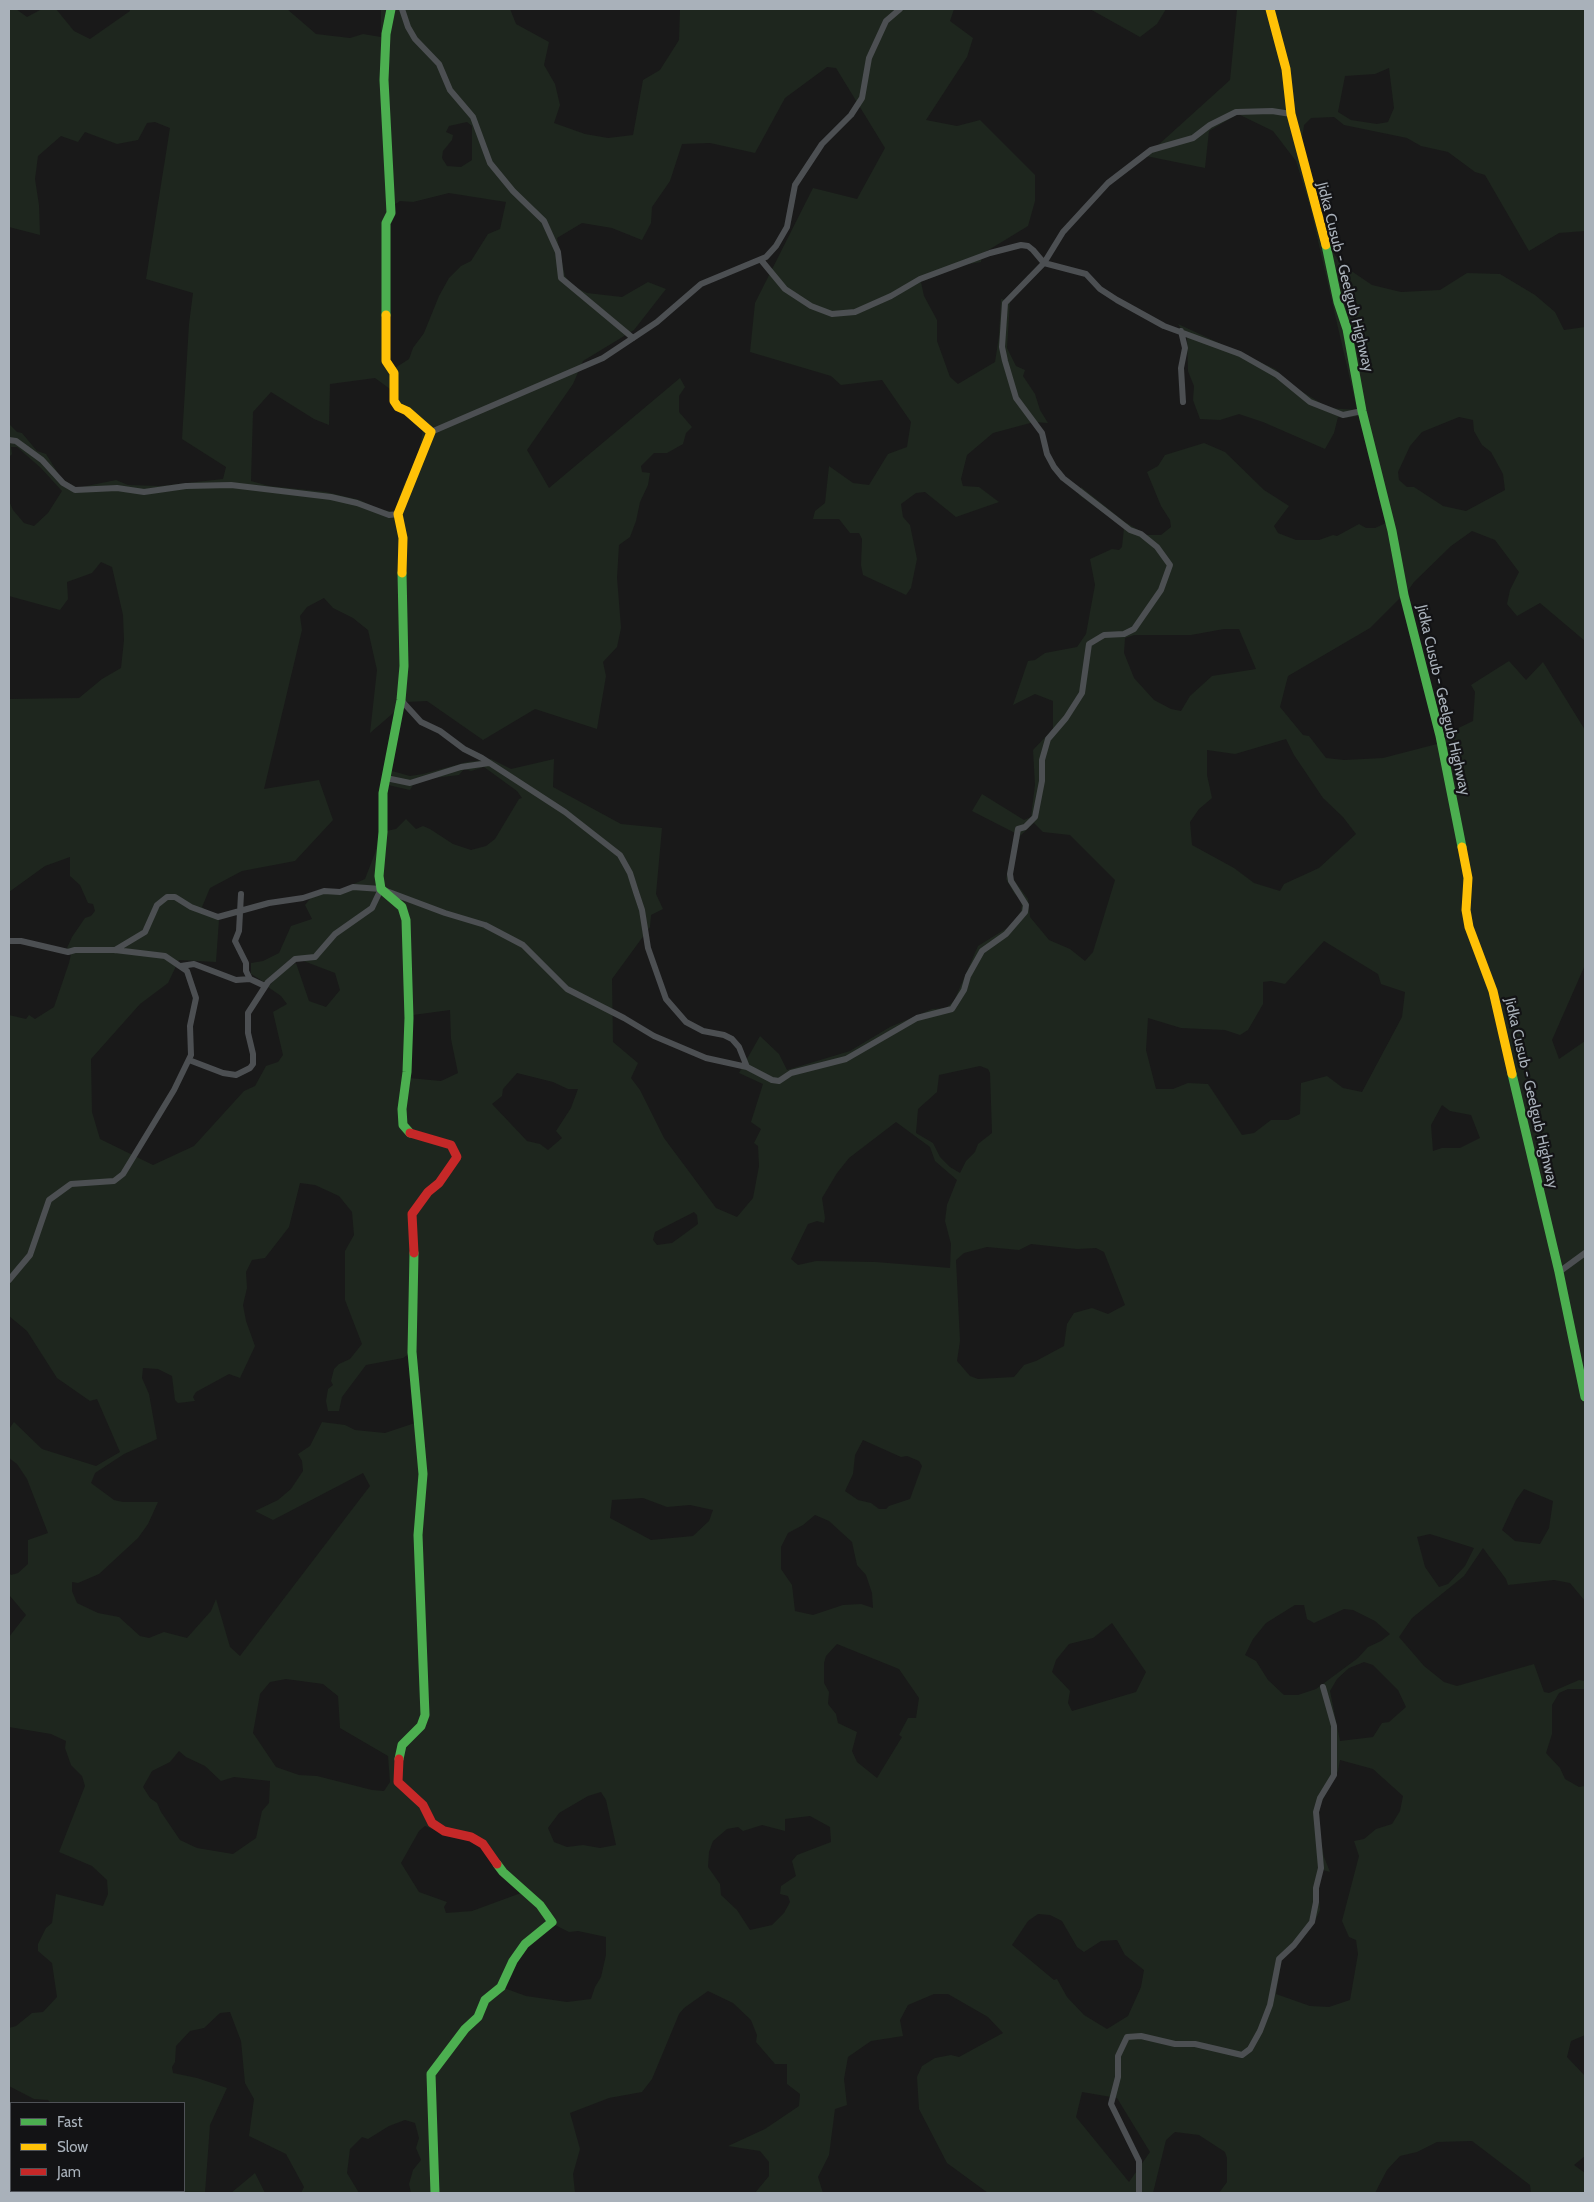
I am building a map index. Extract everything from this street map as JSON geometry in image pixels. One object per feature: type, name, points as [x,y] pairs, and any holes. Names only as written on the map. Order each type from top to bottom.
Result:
[{"type":"street","points":[[391,9],[386,34],[384,80],[391,213],[386,223],[386,362],[394,373],[394,401],[398,407],[407,410],[430,432]]},
{"type":"street","points":[[402,9],[415,39],[439,64],[450,90],[473,117],[490,163],[513,191],[544,221],[558,252],[562,278],[633,338]]},
{"type":"street","points":[[189,1060],[223,1074],[236,1074],[250,1068],[253,1064],[253,1054],[247,1018],[265,986],[295,959],[315,957],[336,934],[372,908],[381,890],[379,869],[383,832],[382,799],[401,700],[404,666],[401,590],[403,538],[398,514],[430,432],[603,358],[657,322],[701,284],[761,260],[776,246],[787,227],[795,185],[822,144],[851,115],[862,98],[869,58],[886,21],[900,9]]},
{"type":"street","name":"Jidka Cusub - Geelgub Highway","points":[[1270,9],[1286,69],[1292,114],[1331,265],[1338,302],[1347,329],[1362,411],[1440,736],[1468,878],[1466,910],[1469,927],[1493,991],[1559,1272],[1585,1397]]},
{"type":"street","points":[[116,950],[146,932],[157,905],[167,897],[175,897],[191,907],[218,917],[269,902],[303,898],[324,891],[340,892],[353,886],[381,890],[445,913],[485,924],[523,945],[567,989],[624,1018],[654,1036],[706,1058],[747,1067],[772,1080],[779,1081],[790,1072],[846,1059],[918,1018],[952,1009],[964,990],[968,976],[982,951],[1006,934],[1024,912],[1026,905],[1011,881],[1010,874],[1018,829],[1025,827],[1035,817],[1042,782],[1042,760],[1048,739],[1066,718],[1082,693],[1089,644],[1104,635],[1124,634],[1134,629],[1161,590],[1170,565],[1158,547],[1140,534],[1130,530],[1063,478],[1047,454],[1042,433],[1016,398],[1002,347],[1005,303],[1044,263],[1063,232],[1108,183],[1151,150],[1193,138],[1210,125],[1236,112],[1272,111],[1292,114]]},
{"type":"street","points":[[761,260],[785,289],[811,306],[832,314],[856,312],[891,296],[920,279],[990,253],[1021,245],[1033,250],[1044,263],[1086,274],[1100,288],[1117,300],[1164,326],[1240,354],[1277,375],[1310,402],[1329,411],[1350,415],[1362,411]]},
{"type":"street","points":[[1181,331],[1185,348],[1181,368],[1183,402]]},
{"type":"street","points":[[9,440],[16,441],[42,460],[63,483],[75,490],[116,488],[144,492],[186,486],[231,485],[331,497],[357,503],[389,515],[398,514]]},
{"type":"street","points":[[401,700],[421,722],[440,731],[464,749],[565,812],[620,855],[630,873],[642,910],[648,948],[666,999],[686,1022],[704,1031],[732,1039],[739,1047],[747,1067]]},
{"type":"street","points":[[386,778],[410,783],[461,767],[489,764]]},
{"type":"street","points":[[381,890],[402,908],[406,920],[409,1018],[407,1072],[402,1109],[403,1124],[410,1133],[451,1145],[456,1157],[439,1183],[428,1192],[412,1214],[415,1280],[412,1352],[423,1474],[418,1535],[419,1593],[424,1653],[422,1682],[425,1715],[421,1726],[402,1745],[397,1766],[398,1782],[423,1805],[432,1823],[444,1831],[471,1838],[483,1844],[503,1872],[540,1905],[552,1922],[525,1944],[513,1961],[501,1987],[485,2000],[478,2017],[465,2029],[442,2062],[430,2074],[435,2193]]},
{"type":"street","points":[[241,894],[241,909],[236,940],[246,963],[246,971],[250,979]]},
{"type":"street","points":[[9,941],[21,941],[68,952],[75,950],[116,950],[165,956],[186,971],[193,984],[196,998],[190,1026],[192,1040],[189,1060],[174,1090],[123,1174],[114,1181],[71,1184],[49,1200],[30,1255],[9,1280]]},
{"type":"street","points":[[181,966],[194,964],[236,980],[250,979],[265,986]]},
{"type":"street","points":[[1559,1272],[1585,1253]]},
{"type":"street","points":[[1139,2193],[1139,2161],[1111,2104],[1118,2077],[1118,2056],[1127,2038],[1141,2036],[1175,2044],[1195,2044],[1242,2055],[1250,2049],[1260,2031],[1270,2005],[1279,1959],[1294,1946],[1312,1922],[1316,1902],[1316,1888],[1321,1868],[1316,1812],[1320,1798],[1334,1775],[1334,1726],[1323,1687]]},
{"type":"shaded area","points":[[9,9],[16,9],[27,17],[42,9],[56,9],[74,31],[90,39],[130,11],[129,9],[287,9],[316,34],[350,38],[363,34],[381,37],[381,9],[510,9],[516,24],[549,42],[544,65],[555,84],[560,105],[554,123],[585,134],[608,138],[633,135],[643,80],[660,70],[679,40],[680,9],[954,9],[950,21],[973,38],[967,57],[926,120],[957,126],[980,120],[1035,175],[1035,201],[1028,226],[982,254],[981,262],[964,265],[921,282],[924,296],[937,320],[937,341],[950,377],[958,384],[995,362],[999,336],[1001,299],[1010,301],[1007,348],[1016,366],[1025,370],[1023,376],[1035,394],[1040,410],[1048,423],[1034,422],[993,433],[967,455],[961,479],[963,486],[979,487],[999,502],[956,517],[925,492],[916,493],[901,504],[903,517],[910,525],[917,559],[911,588],[906,595],[863,575],[861,565],[862,539],[859,533],[850,533],[839,519],[813,519],[815,511],[825,503],[829,466],[853,483],[869,485],[888,454],[907,447],[911,422],[882,380],[841,385],[831,376],[750,352],[755,303],[813,188],[857,199],[885,148],[836,68],[827,67],[785,98],[755,153],[710,143],[682,144],[670,181],[652,207],[651,223],[642,240],[612,228],[582,223],[557,238],[565,276],[573,286],[587,293],[622,297],[648,282],[666,289],[634,330],[583,361],[573,384],[527,450],[549,488],[680,378],[685,387],[679,396],[679,412],[692,427],[686,433],[683,444],[667,453],[654,453],[641,466],[642,472],[650,473],[648,485],[640,502],[630,537],[619,545],[617,578],[621,628],[617,647],[603,662],[606,676],[597,729],[535,709],[483,740],[427,701],[406,702],[370,733],[377,670],[368,630],[353,618],[333,608],[324,598],[307,607],[300,616],[302,630],[264,789],[319,780],[333,820],[295,861],[242,871],[210,888],[202,907],[219,920],[216,962],[179,960],[168,983],[140,1004],[91,1059],[92,1112],[100,1139],[153,1165],[194,1146],[244,1091],[255,1086],[266,1066],[278,1062],[283,1055],[273,1012],[287,1004],[281,996],[268,987],[283,971],[296,963],[309,1001],[326,1007],[340,990],[335,973],[293,957],[264,982],[251,974],[251,963],[263,961],[279,953],[291,926],[312,919],[305,905],[316,891],[340,890],[365,879],[375,853],[380,831],[382,784],[392,771],[410,776],[467,762],[491,759],[511,769],[554,759],[553,787],[621,824],[662,828],[656,894],[663,909],[651,915],[650,927],[612,979],[613,1042],[638,1063],[631,1078],[640,1090],[664,1138],[716,1208],[737,1217],[753,1198],[759,1166],[758,1146],[754,1143],[761,1129],[751,1122],[763,1084],[739,1073],[760,1036],[779,1054],[787,1070],[850,1051],[890,1027],[932,1009],[946,1008],[954,1001],[978,946],[1012,925],[1021,911],[1022,901],[1014,893],[1006,879],[1015,833],[972,811],[982,794],[1024,820],[1031,817],[1035,785],[1033,750],[1053,729],[1053,701],[1035,694],[1013,705],[1028,661],[1035,660],[1045,653],[1077,647],[1086,634],[1095,585],[1090,559],[1112,549],[1119,550],[1122,547],[1124,528],[1079,495],[1081,487],[1125,522],[1147,535],[1161,535],[1171,527],[1170,520],[1161,506],[1147,472],[1158,466],[1165,455],[1204,443],[1225,452],[1264,490],[1289,506],[1274,526],[1278,533],[1296,540],[1319,540],[1333,535],[1337,536],[1359,524],[1366,528],[1375,528],[1386,523],[1359,416],[1338,417],[1334,433],[1325,449],[1263,422],[1239,414],[1220,420],[1200,419],[1193,400],[1194,386],[1188,371],[1187,338],[1178,324],[1275,369],[1296,388],[1329,408],[1357,410],[1310,206],[1296,161],[1273,131],[1238,114],[1209,131],[1205,168],[1146,156],[1230,80],[1237,9],[1585,9],[1585,231],[1559,233],[1529,251],[1485,175],[1475,172],[1448,152],[1421,146],[1407,138],[1344,125],[1334,117],[1311,118],[1304,125],[1302,140],[1328,245],[1341,264],[1372,285],[1401,292],[1440,290],[1467,273],[1500,274],[1535,295],[1555,312],[1564,330],[1585,327],[1585,641],[1540,603],[1517,616],[1507,604],[1510,590],[1519,572],[1495,540],[1472,531],[1451,546],[1414,582],[1407,592],[1444,735],[1473,721],[1475,692],[1471,685],[1509,661],[1526,680],[1543,662],[1585,730],[1585,965],[1552,1040],[1559,1059],[1585,1041],[1585,1601],[1570,1583],[1554,1580],[1508,1585],[1506,1579],[1483,1548],[1464,1576],[1412,1618],[1399,1637],[1424,1666],[1444,1682],[1457,1686],[1534,1664],[1544,1692],[1549,1693],[1579,1680],[1585,1681],[1585,1689],[1568,1689],[1559,1693],[1552,1705],[1552,1734],[1546,1753],[1560,1768],[1565,1779],[1579,1787],[1585,1786],[1585,2035],[1571,2041],[1567,2057],[1585,2076],[1585,2156],[1574,2165],[1585,2173],[1585,2193],[1531,2193],[1530,2185],[1472,2141],[1437,2142],[1417,2152],[1400,2156],[1387,2170],[1375,2193],[1219,2193],[1227,2182],[1227,2158],[1225,2152],[1199,2135],[1175,2132],[1166,2140],[1153,2193],[988,2193],[947,2163],[919,2109],[917,2077],[922,2066],[935,2058],[951,2055],[959,2057],[1003,2033],[988,2017],[948,1994],[934,1994],[908,2005],[900,2020],[903,2036],[871,2041],[848,2057],[844,2079],[847,2105],[835,2109],[829,2155],[818,2177],[823,2193],[755,2193],[769,2176],[769,2162],[760,2151],[728,2146],[765,2129],[799,2106],[800,2094],[787,2084],[787,2064],[775,2064],[756,2042],[757,2035],[751,2020],[733,2003],[708,1991],[684,2008],[679,2014],[652,2079],[642,2092],[609,2098],[570,2113],[580,2149],[573,2174],[575,2193],[411,2193],[409,2184],[413,2170],[421,2160],[416,2148],[419,2138],[415,2123],[405,2120],[389,2126],[368,2139],[362,2137],[350,2149],[347,2173],[359,2193],[301,2193],[304,2187],[286,2154],[249,2136],[254,2099],[245,2083],[241,2041],[230,2012],[220,2013],[204,2028],[190,2031],[176,2046],[175,2062],[172,2067],[173,2073],[197,2078],[227,2088],[210,2125],[205,2193],[15,2193],[185,2192],[185,2102],[50,2102],[48,2100],[34,2099],[9,2086],[9,2028],[16,2026],[32,2013],[43,2012],[57,1997],[52,1963],[38,1951],[38,1944],[46,1928],[52,1923],[56,1894],[103,1906],[108,1894],[107,1880],[92,1866],[59,1852],[85,1786],[82,1776],[71,1765],[65,1748],[66,1741],[51,1734],[9,1727],[9,1637],[26,1615],[10,1596],[9,1573],[11,1575],[18,1573],[28,1564],[28,1540],[48,1533],[27,1479],[17,1464],[9,1458],[9,1429],[14,1422],[42,1449],[96,1466],[120,1452],[97,1399],[90,1401],[57,1378],[27,1331],[9,1316],[9,1015],[26,1019],[29,1015],[35,1019],[54,1007],[71,954],[67,948],[85,918],[91,916],[95,911],[93,904],[88,903],[80,885],[70,876],[70,857],[45,866],[9,892],[9,699],[79,698],[102,679],[121,668],[124,640],[123,615],[112,567],[101,562],[92,573],[67,582],[68,599],[60,610],[9,596],[9,501],[13,510],[24,523],[34,526],[48,513],[62,491],[41,468],[17,447],[11,447],[12,454],[9,457],[9,424],[17,432],[22,433],[37,451],[46,454],[61,478],[77,488],[116,480],[128,485],[160,486],[223,479],[226,467],[182,439],[189,324],[193,293],[146,279],[170,128],[155,122],[147,123],[138,140],[117,144],[85,132],[78,142],[61,136],[38,156],[35,179],[39,205],[40,235],[9,227]],"holes":[[[1389,68],[1394,108],[1388,122],[1377,124],[1351,120],[1338,112],[1345,76],[1375,74]],[[467,122],[472,126],[472,160],[461,167],[447,166],[442,158],[443,151],[452,140],[453,135],[446,132],[449,126]],[[449,193],[506,202],[500,229],[488,234],[471,261],[461,266],[449,278],[439,296],[424,333],[413,348],[409,359],[395,368],[389,360],[389,225],[394,205],[400,201],[413,202]],[[375,378],[390,389],[408,417],[423,430],[416,466],[405,482],[394,512],[378,509],[360,500],[326,492],[269,486],[251,481],[253,412],[271,392],[314,419],[329,425],[330,384]],[[1459,417],[1473,420],[1474,431],[1482,445],[1491,452],[1503,474],[1505,490],[1466,511],[1443,506],[1414,487],[1407,487],[1399,480],[1398,472],[1410,446],[1422,432]],[[1400,598],[1409,625],[1437,733],[1437,744],[1383,758],[1344,760],[1326,758],[1309,736],[1303,735],[1280,707],[1288,676],[1370,628]],[[1224,629],[1239,629],[1256,669],[1212,676],[1190,696],[1181,711],[1171,709],[1154,700],[1134,678],[1124,653],[1125,638],[1134,635],[1191,635]],[[1286,739],[1294,755],[1323,798],[1343,817],[1356,834],[1319,868],[1284,884],[1280,891],[1254,883],[1234,868],[1192,845],[1190,822],[1199,809],[1212,798],[1207,775],[1207,750],[1235,754]],[[484,767],[517,791],[522,798],[519,799],[495,839],[486,846],[471,850],[453,844],[423,826],[416,829],[406,819],[396,829],[386,831],[386,792],[388,785],[410,790],[413,785],[434,778],[459,775],[464,769],[471,771]],[[1034,823],[1043,832],[1070,835],[1115,880],[1093,952],[1085,961],[1070,949],[1049,940],[1030,917],[1028,899],[1011,876],[1020,836]],[[1324,941],[1378,974],[1381,984],[1405,992],[1402,1017],[1362,1092],[1343,1088],[1327,1076],[1301,1083],[1300,1114],[1288,1120],[1271,1120],[1254,1133],[1242,1135],[1208,1084],[1188,1083],[1173,1089],[1156,1089],[1146,1050],[1148,1018],[1181,1028],[1225,1030],[1240,1035],[1248,1030],[1263,1004],[1263,982],[1271,981],[1285,984]],[[450,1010],[451,1039],[458,1073],[441,1081],[409,1078],[413,1015]],[[980,1066],[988,1069],[990,1073],[992,1133],[978,1144],[975,1152],[966,1161],[960,1173],[950,1167],[940,1157],[933,1143],[916,1133],[918,1109],[937,1092],[939,1075]],[[517,1073],[553,1082],[568,1089],[578,1089],[571,1108],[556,1131],[562,1138],[548,1150],[540,1144],[527,1141],[492,1104],[502,1096],[503,1089]],[[1442,1105],[1450,1111],[1471,1115],[1480,1138],[1460,1148],[1442,1148],[1433,1151],[1431,1125]],[[896,1122],[930,1147],[935,1161],[957,1180],[947,1205],[945,1221],[951,1244],[950,1268],[875,1262],[816,1261],[798,1265],[791,1259],[808,1224],[817,1221],[824,1223],[822,1198],[837,1173],[849,1158]],[[300,1183],[315,1185],[339,1196],[352,1212],[354,1235],[345,1251],[345,1300],[362,1344],[350,1359],[339,1364],[334,1369],[331,1381],[333,1385],[328,1389],[326,1401],[328,1411],[339,1411],[342,1397],[366,1365],[403,1358],[409,1354],[415,1423],[385,1433],[355,1430],[345,1425],[322,1422],[310,1446],[298,1454],[302,1461],[303,1471],[291,1489],[278,1500],[255,1511],[273,1520],[363,1473],[370,1486],[240,1656],[230,1647],[216,1599],[211,1611],[187,1638],[164,1632],[149,1638],[140,1636],[119,1617],[98,1613],[77,1603],[72,1591],[72,1582],[78,1583],[99,1574],[138,1538],[148,1524],[158,1502],[123,1502],[114,1500],[91,1483],[95,1473],[124,1454],[157,1439],[149,1394],[142,1378],[143,1368],[158,1369],[172,1376],[175,1400],[178,1403],[195,1401],[193,1397],[196,1392],[229,1374],[240,1378],[255,1346],[246,1321],[243,1305],[247,1288],[246,1272],[252,1260],[265,1258],[289,1227]],[[694,1212],[697,1215],[698,1224],[672,1243],[657,1245],[653,1240],[655,1232]],[[1031,1244],[1077,1249],[1096,1248],[1104,1252],[1125,1305],[1108,1314],[1092,1308],[1074,1313],[1067,1324],[1064,1346],[1036,1361],[1024,1365],[1014,1377],[978,1379],[970,1376],[957,1361],[960,1341],[956,1260],[964,1253],[987,1247],[1019,1250]],[[863,1440],[901,1457],[907,1456],[919,1461],[922,1466],[910,1499],[889,1506],[886,1509],[879,1509],[871,1503],[858,1500],[845,1491],[853,1474],[855,1455]],[[1524,1489],[1553,1501],[1549,1528],[1540,1544],[1515,1541],[1502,1530],[1516,1500]],[[643,1498],[667,1507],[690,1505],[713,1510],[709,1521],[693,1536],[651,1540],[610,1518],[612,1500]],[[815,1515],[829,1521],[852,1542],[857,1565],[866,1575],[872,1593],[873,1608],[861,1604],[843,1605],[813,1615],[795,1611],[792,1585],[781,1569],[781,1547],[788,1533],[803,1525]],[[1430,1534],[1474,1548],[1465,1566],[1448,1584],[1439,1587],[1425,1567],[1417,1537]],[[1295,1605],[1304,1605],[1307,1619],[1314,1623],[1344,1609],[1353,1610],[1375,1621],[1390,1634],[1368,1647],[1358,1658],[1316,1689],[1298,1695],[1284,1695],[1268,1680],[1256,1661],[1245,1655],[1253,1639],[1266,1623]],[[1112,1623],[1146,1672],[1136,1692],[1072,1711],[1068,1703],[1070,1691],[1052,1672],[1056,1660],[1069,1644],[1093,1638]],[[837,1644],[899,1669],[919,1698],[916,1718],[908,1718],[899,1735],[902,1737],[877,1778],[857,1762],[852,1751],[857,1732],[838,1723],[836,1714],[828,1704],[829,1692],[824,1683],[826,1656]],[[1364,1662],[1373,1665],[1398,1690],[1406,1707],[1389,1722],[1382,1723],[1373,1737],[1340,1741],[1330,1691],[1337,1679],[1349,1668]],[[286,1679],[323,1684],[338,1696],[340,1728],[388,1756],[390,1782],[384,1791],[372,1790],[317,1776],[299,1775],[276,1767],[253,1733],[260,1694],[270,1682]],[[179,1751],[186,1757],[205,1766],[221,1781],[234,1777],[270,1781],[269,1803],[262,1811],[256,1838],[233,1854],[197,1848],[180,1840],[157,1803],[150,1798],[143,1787],[152,1771],[170,1762]],[[1340,1760],[1373,1769],[1403,1796],[1400,1811],[1392,1824],[1376,1829],[1364,1839],[1354,1841],[1359,1856],[1342,1921],[1349,1937],[1356,1940],[1358,1954],[1350,2000],[1329,2007],[1310,2006],[1276,1994],[1282,1959],[1314,1923],[1320,1910],[1318,1887],[1323,1870],[1330,1872],[1324,1857],[1317,1820],[1321,1803],[1338,1771]],[[601,1792],[606,1800],[616,1845],[600,1848],[583,1845],[567,1847],[554,1842],[548,1828],[559,1813],[588,1796]],[[810,1816],[830,1827],[831,1842],[797,1855],[792,1861],[796,1876],[781,1886],[780,1894],[788,1896],[790,1902],[784,1913],[772,1925],[750,1930],[737,1910],[721,1895],[720,1884],[708,1867],[709,1852],[713,1841],[727,1829],[738,1827],[743,1831],[762,1825],[785,1831],[785,1819]],[[425,1826],[449,1836],[457,1836],[478,1844],[521,1893],[472,1911],[446,1913],[444,1907],[447,1902],[419,1892],[401,1863],[419,1831]],[[1038,1914],[1050,1915],[1062,1921],[1077,1947],[1084,1952],[1101,1941],[1117,1940],[1125,1955],[1144,1970],[1141,1987],[1128,2016],[1107,2029],[1084,2015],[1067,1997],[1057,1979],[1054,1980],[1012,1945],[1028,1921]],[[553,1924],[569,1932],[578,1931],[606,1937],[606,1955],[601,1977],[591,1999],[567,2002],[526,1996],[504,1988],[507,1978],[524,1950]],[[1082,2092],[1117,2098],[1150,2152],[1129,2182],[1076,2117]]]},
{"type":"shaded area","points":[[1090,9],[1166,9],[1157,24],[1140,37]]},
{"type":"shaded area","points":[[255,2173],[265,2193],[231,2193]]},
{"type":"traffic: fast","points":[[386,315],[386,223],[391,213],[384,80],[386,34],[391,9]]},
{"type":"traffic: fast","points":[[1326,245],[1338,302],[1347,329],[1362,411],[1392,531],[1404,595],[1440,736],[1462,847]]},
{"type":"traffic: fast","points":[[402,573],[404,666],[401,700],[383,793],[383,832],[379,876],[381,889],[402,907],[406,920],[409,1018],[407,1072],[402,1109],[403,1125],[410,1133]]},
{"type":"traffic: fast","points":[[1512,1074],[1559,1272],[1585,1397]]},
{"type":"traffic: fast","points":[[399,1759],[402,1745],[421,1726],[425,1715],[418,1535],[423,1474],[412,1352],[414,1253]]},
{"type":"traffic: fast","points":[[435,2193],[431,2074],[465,2029],[478,2017],[485,2000],[501,1987],[513,1961],[525,1944],[552,1922],[540,1905],[503,1872],[497,1864]]},
{"type":"traffic: slow","points":[[1270,9],[1286,69],[1291,114],[1326,245]]},
{"type":"traffic: slow","points":[[386,315],[386,361],[394,373],[394,401],[398,407],[407,411],[431,432],[398,514],[403,538],[402,573]]},
{"type":"traffic: slow","points":[[1462,847],[1468,878],[1466,910],[1469,927],[1493,991],[1512,1074]]},
{"type":"traffic: jam","points":[[410,1133],[451,1145],[457,1157],[439,1183],[428,1192],[412,1214],[414,1253]]},
{"type":"traffic: jam","points":[[399,1759],[398,1782],[423,1805],[432,1823],[444,1831],[471,1837],[483,1844],[497,1864]]}]
